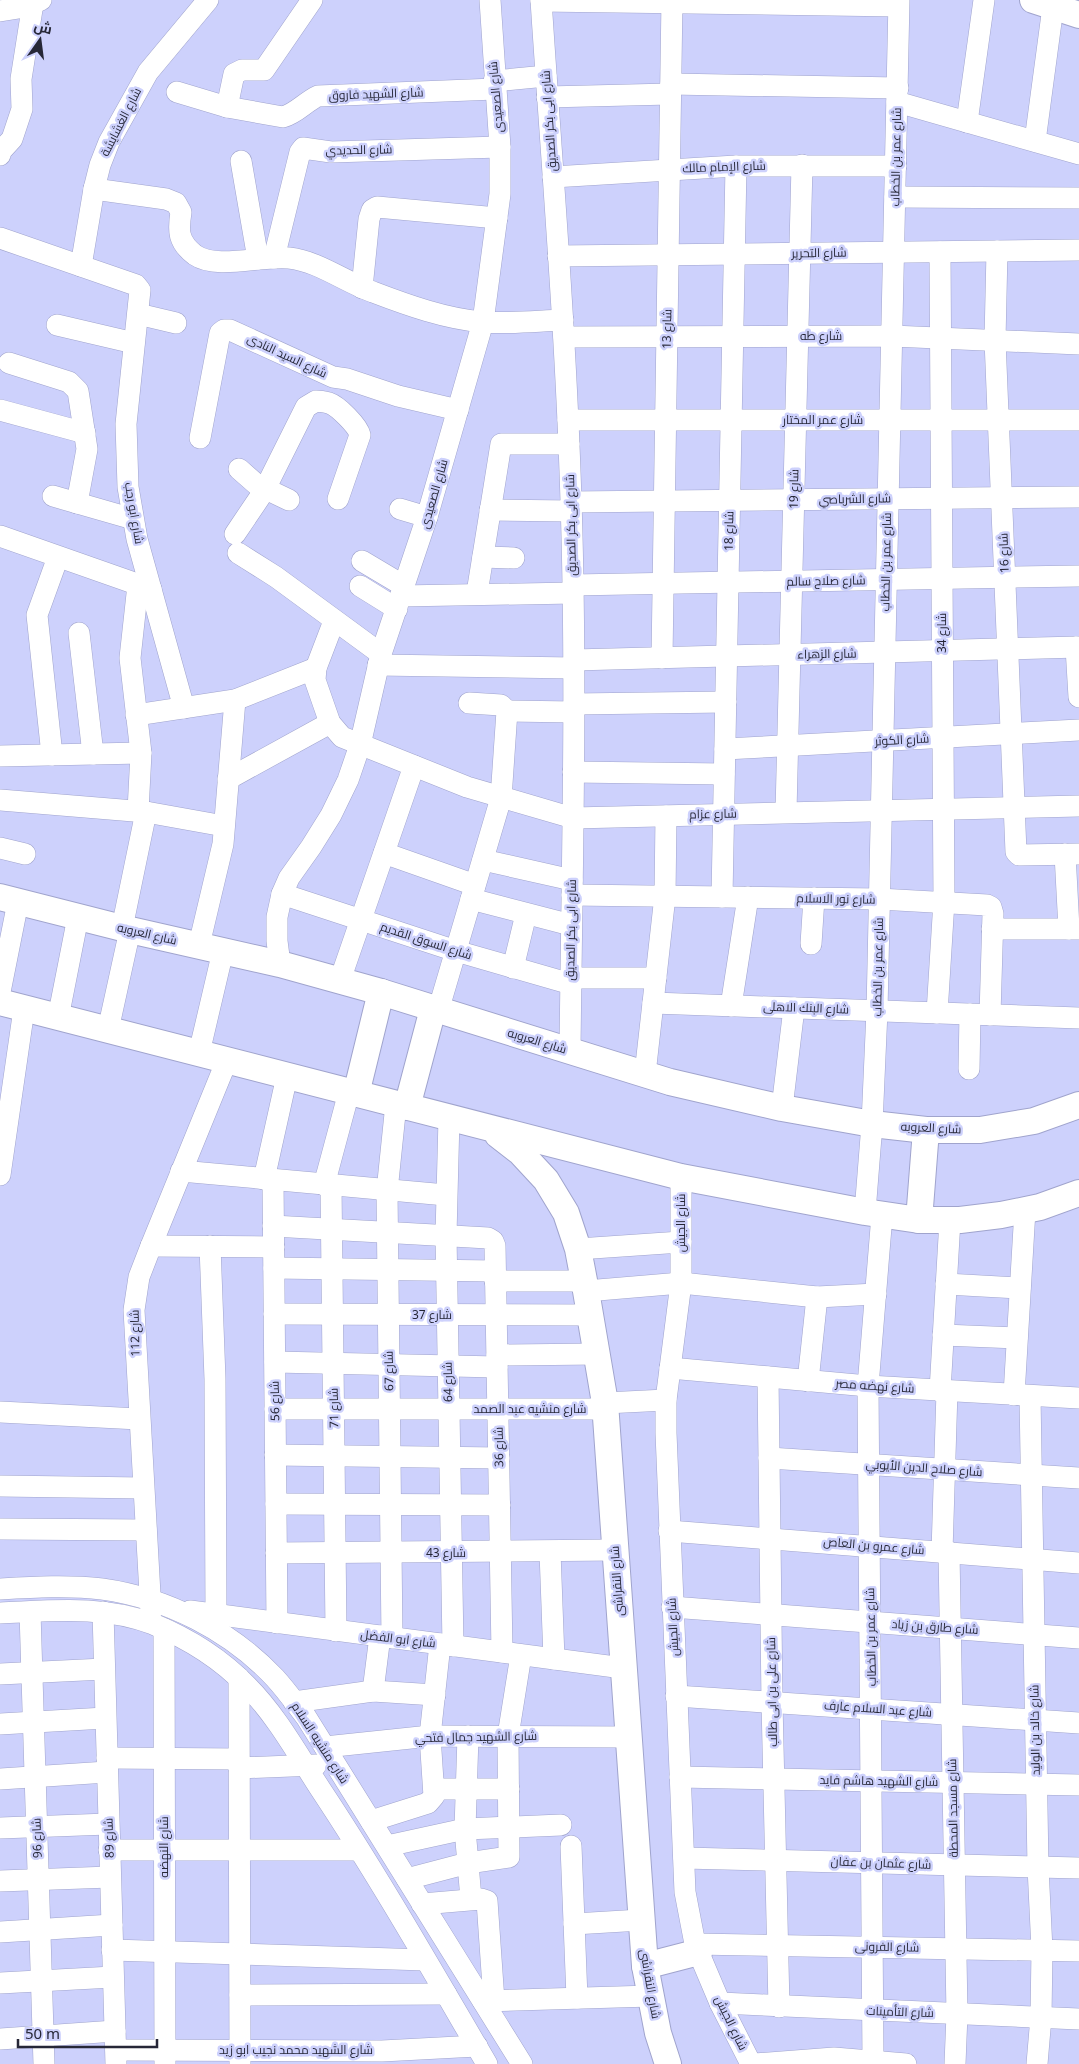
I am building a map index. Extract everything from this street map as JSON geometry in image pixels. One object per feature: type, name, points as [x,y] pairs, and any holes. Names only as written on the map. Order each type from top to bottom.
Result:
[{"type":"street","name":"شارع الغشايشة","points":[[81,266],[94,189],[100,165],[109,142],[148,72],[208,0]]},
{"type":"street","points":[[226,107],[234,74],[238,70],[264,70],[312,0]]},
{"type":"street","name":"شارع الصعيدى","points":[[280,964],[277,917],[282,894],[288,878],[311,847],[331,814],[348,780],[360,745],[379,660],[427,517],[482,322],[497,218],[500,147],[490,0]]},
{"type":"street","points":[[968,122],[984,0]]},
{"type":"street","points":[[541,1],[898,3]]},
{"type":"street","name":"شارع ابى بكر الصديق","points":[[541,1],[563,329],[571,507],[574,708],[570,1051]]},
{"type":"street","points":[[0,11],[24,7],[37,2]]},
{"type":"street","points":[[0,154],[12,139],[20,120],[22,109],[20,79],[37,2]]},
{"type":"street","name":"شارع 13","points":[[662,658],[672,2]]},
{"type":"street","name":"شارع عمر بن الخطاب","points":[[873,2060],[872,1709],[868,1386],[876,1294],[872,1124],[877,1011],[889,420],[898,95],[898,3]]},
{"type":"street","points":[[1035,141],[1043,4],[1079,15]]},
{"type":"street","name":"شارع الشهيد فاروق","points":[[177,92],[226,107],[283,117],[290,115],[308,100],[318,96],[495,85],[898,95],[968,122],[1079,154]]},
{"type":"street","name":"شارع الحديدي","points":[[266,259],[300,152],[303,148],[331,152],[500,147]]},
{"type":"street","points":[[241,161],[266,259]]},
{"type":"street","name":"شارع الإمام مالك","points":[[553,177],[669,168],[802,165],[896,166]]},
{"type":"street","name":"شارع 19","points":[[786,812],[802,165]]},
{"type":"street","name":"شارع 18","points":[[722,897],[736,166]]},
{"type":"street","name":"شارع طه","points":[[94,189],[166,199],[176,203],[181,212],[178,232],[185,246],[196,256],[210,261],[289,258],[308,263],[362,288],[400,302],[482,322],[667,337],[892,336],[1079,344]]},
{"type":"street","points":[[895,197],[1079,198]]},
{"type":"street","points":[[362,288],[369,219],[372,210],[377,207],[497,218]]},
{"type":"street","points":[[0,238],[81,266]]},
{"type":"street","name":"شارع التحرير","points":[[558,256],[1079,250]]},
{"type":"street","name":"شارع 16","points":[[997,251],[995,340],[1017,854],[1072,854]]},
{"type":"street","name":"شارع 34","points":[[936,1013],[944,901],[940,252]]},
{"type":"street","name":"شارع ابو رجب","points":[[81,266],[136,285],[140,290],[126,424],[128,487],[144,587],[184,708]]},
{"type":"street","points":[[138,314],[176,323]]},
{"type":"street","points":[[57,325],[134,343]]},
{"type":"street","name":"شارع السيد النادى","points":[[200,438],[220,333],[224,330],[230,330],[333,378],[347,379],[398,396],[458,410]]},
{"type":"street","points":[[9,363],[74,386],[78,391],[86,449],[77,503]]},
{"type":"street","points":[[340,379],[323,402],[306,407],[236,544],[334,621],[379,660]]},
{"type":"street","points":[[323,402],[354,424],[359,430],[360,436],[338,499]]},
{"type":"street","points":[[0,410],[85,433]]},
{"type":"street","name":"شارع عمر المختار","points":[[568,420],[1079,420]]},
{"type":"street","points":[[477,593],[501,444],[569,444]]},
{"type":"street","points":[[239,469],[265,490],[289,500]]},
{"type":"street","points":[[53,496],[133,519]]},
{"type":"street","name":"شارع الشرباصي","points":[[571,507],[664,501],[1079,497]]},
{"type":"street","points":[[490,510],[571,507]]},
{"type":"street","points":[[400,509],[427,517]]},
{"type":"street","points":[[0,536],[144,587],[130,658],[141,753],[142,812],[126,929],[108,1030]]},
{"type":"street","points":[[52,755],[37,615],[58,557]]},
{"type":"street","points":[[483,557],[514,558]]},
{"type":"street","points":[[362,561],[401,597]]},
{"type":"street","name":"شارع صلاح سالم","points":[[401,597],[663,584],[1079,576]]},
{"type":"street","points":[[360,586],[401,597]]},
{"type":"street","points":[[228,779],[330,723],[315,680],[316,668],[334,621]]},
{"type":"street","points":[[79,633],[93,754]]},
{"type":"street","points":[[1077,647],[1079,697]]},
{"type":"street","name":"شارع الزهراء","points":[[379,660],[574,664],[662,658],[1077,647]]},
{"type":"street","points":[[136,715],[235,700],[316,668]]},
{"type":"street","points":[[199,1053],[224,826],[235,700]]},
{"type":"street","points":[[469,703],[501,705],[507,711],[726,702]]},
{"type":"street","points":[[401,1105],[456,951],[501,798],[507,711]]},
{"type":"street","name":"شارع عزام","points":[[330,723],[342,738],[501,798],[572,818],[1079,806]]},
{"type":"street","name":"شارع الكوثر","points":[[725,749],[1079,730]]},
{"type":"street","points":[[0,756],[141,753]]},
{"type":"street","points":[[340,980],[414,766]]},
{"type":"street","points":[[573,772],[724,774]]},
{"type":"street","points":[[0,800],[142,812],[224,826]]},
{"type":"street","points":[[645,1074],[665,896],[666,816]]},
{"type":"street","points":[[0,848],[24,854]]},
{"type":"street","points":[[384,853],[526,914],[571,925]]},
{"type":"street","points":[[992,929],[1074,929],[1072,854]]},
{"type":"street","name":"شارع نور الاسلام","points":[[483,860],[572,887],[665,896],[944,901],[987,905],[991,908],[992,929],[980,1014],[969,1069]]},
{"type":"street","name":"شارع السوق القديم","points":[[282,894],[513,968],[571,981],[656,978]]},
{"type":"street","points":[[731,1006],[748,898]]},
{"type":"street","points":[[811,944],[814,898]]},
{"type":"street","points":[[0,992],[9,900]]},
{"type":"street","name":"شارع العروبه","points":[[9,900],[340,980],[670,1082],[782,1108],[872,1124],[926,1130],[980,1130],[1034,1121],[1079,1104]]},
{"type":"street","points":[[513,968],[526,914]]},
{"type":"street","points":[[58,1018],[78,917]]},
{"type":"street","points":[[353,1093],[381,992]]},
{"type":"street","name":"شارع البنك الاهلى","points":[[653,1003],[1079,1018]]},
{"type":"street","points":[[1,1165],[12,1005],[681,1177],[873,1213],[919,1220],[950,1220],[1001,1215],[1040,1207],[1079,1193]]},
{"type":"street","points":[[782,1108],[794,1008]]},
{"type":"street","name":"شارع 112","points":[[158,1627],[150,1600],[134,1310],[139,1277],[150,1246],[227,1060]]},
{"type":"street","name":"شارع 56","points":[[277,1623],[274,1236],[268,1179],[287,1076]]},
{"type":"street","name":"شارع 71","points":[[336,1630],[332,1229],[328,1185],[353,1093]]},
{"type":"street","name":"شارع 67","points":[[373,1692],[386,1637],[391,1553],[386,1191],[401,1105]]},
{"type":"street","name":"شارع 64","points":[[434,1790],[430,1736],[435,1696],[447,1645],[451,1553],[446,1270],[449,1118]]},
{"type":"street","name":"شارع النقراشى","points":[[490,1129],[520,1152],[546,1180],[566,1213],[578,1249],[587,1296],[606,1406],[640,1920],[645,1966],[658,2033],[668,2064]]},
{"type":"street","points":[[919,1220],[926,1130]]},
{"type":"street","points":[[181,1171],[446,1195]]},
{"type":"street","name":"شارع الجيش","points":[[681,1177],[681,1283],[666,1400],[669,1531],[685,1892],[697,1948],[720,2004],[753,2064]]},
{"type":"street","name":"شارع خالد بن الوليد","points":[[1025,1210],[1018,1338],[1031,1475],[1036,1784],[1042,1950],[1038,2064]]},
{"type":"street","name":"شارع مسجد المحطة","points":[[950,1220],[943,1335],[943,1391],[952,1715],[957,2014],[955,2064]]},
{"type":"street","points":[[150,1246],[210,1246],[332,1229],[446,1236]]},
{"type":"street","name":"شارع 36","points":[[446,1236],[488,1238],[493,1241],[500,1553],[512,1654],[508,1736],[509,1857],[468,1862]]},
{"type":"street","points":[[578,1249],[681,1242]]},
{"type":"street","points":[[210,1246],[215,1379],[216,1615]]},
{"type":"street","points":[[274,1268],[446,1270],[495,1276],[587,1296],[681,1283],[817,1297],[876,1294]]},
{"type":"street","points":[[946,1284],[1020,1288]]},
{"type":"street","name":"شارع 37","points":[[274,1314],[496,1315],[587,1296]]},
{"type":"street","points":[[808,1381],[817,1297]]},
{"type":"street","points":[[943,1335],[1018,1338]]},
{"type":"street","points":[[275,1362],[448,1366],[597,1354]]},
{"type":"street","name":"شارع نهضه مصر","points":[[670,1368],[868,1386],[1079,1398]]},
{"type":"street","name":"شارع على بن ابى طالب","points":[[768,1377],[772,1702],[779,2007]]},
{"type":"street","name":"شارع منشيه عبد الصمد","points":[[275,1409],[498,1409],[606,1406],[666,1400]]},
{"type":"street","points":[[0,1412],[139,1419]]},
{"type":"street","points":[[276,1456],[499,1458]]},
{"type":"street","name":"شارع صلاح الدين الأيوبي","points":[[769,1458],[1079,1478]]},
{"type":"street","points":[[0,1486],[143,1488]]},
{"type":"street","points":[[276,1504],[500,1505]]},
{"type":"street","points":[[0,1529],[146,1530]]},
{"type":"street","name":"شارع عمرو بن العاص","points":[[669,1531],[1079,1563]]},
{"type":"street","name":"شارع 43","points":[[276,1553],[500,1553],[615,1550]]},
{"type":"street","points":[[550,1552],[554,1659]]},
{"type":"street","name":"شارع منشيه السلام","points":[[0,1589],[55,1586],[103,1589],[150,1600],[196,1618],[238,1645],[275,1678],[306,1717],[422,1904],[488,2001],[522,2064]]},
{"type":"street","name":"شارع طارق بن زياد","points":[[672,1607],[1079,1638]]},
{"type":"street","name":"شارع منشيه السلام","points":[[0,1613],[80,1609],[115,1613],[158,1627],[186,1640],[218,1660],[239,1678],[272,1714],[305,1765],[359,1850],[482,2055]]},
{"type":"street","name":"شارع ابو الفضل","points":[[173,1609],[623,1668]]},
{"type":"street","name":"شارع 96","points":[[30,1612],[44,2064]]},
{"type":"street","name":"شارع 89","points":[[102,1612],[116,2048]]},
{"type":"street","name":"شارع النهضه","points":[[158,1627],[164,1758],[165,2057]]},
{"type":"street","points":[[0,1674],[104,1669]]},
{"type":"street","points":[[239,1678],[240,2057]]},
{"type":"street","points":[[294,1702],[373,1692],[435,1696]]},
{"type":"street","name":"شارع عبد السلام عارف","points":[[676,1696],[1079,1723]]},
{"type":"street","points":[[0,1724],[105,1718]]},
{"type":"street","name":"شارع الشهيد جمال فتحي","points":[[0,1778],[35,1776],[164,1758],[305,1765],[330,1756],[430,1736],[628,1737]]},
{"type":"street","points":[[468,1736],[465,1829],[471,1899]]},
{"type":"street","name":"شارع الشهيد هاشم فايد","points":[[680,1777],[1079,1785]]},
{"type":"street","points":[[371,1821],[428,1803],[434,1796],[434,1790],[509,1789]]},
{"type":"street","points":[[0,1828],[108,1824]]},
{"type":"street","points":[[387,1846],[465,1829],[562,1825]]},
{"type":"street","points":[[571,1846],[577,1998]]},
{"type":"street","points":[[109,1850],[359,1850]]},
{"type":"street","name":"شارع عثمان بن عفان","points":[[684,1858],[1079,1868]]},
{"type":"street","points":[[407,1879],[468,1862]]},
{"type":"street","points":[[0,1881],[110,1877]]},
{"type":"street","points":[[422,1904],[481,1898],[487,1901],[488,2001],[651,1996]]},
{"type":"street","points":[[574,1924],[640,1920]]},
{"type":"street","points":[[0,1932],[112,1925]]},
{"type":"street","name":"شارع الفرونى","points":[[697,1948],[778,1944],[1079,1951]]},
{"type":"street","points":[[645,1966],[697,1948]]},
{"type":"street","points":[[112,1950],[425,1960]]},
{"type":"street","points":[[0,1984],[113,1977]]},
{"type":"street","points":[[240,1995],[446,1994]]},
{"type":"street","name":"شارع التأمينات","points":[[720,2004],[1079,2019]]},
{"type":"street","name":"شارع الشهيد محمد نجيب ابو زيد","points":[[0,2039],[43,2036],[165,2057],[312,2057],[382,2051],[482,2055]]},
{"type":"street","points":[[753,2064],[798,2060],[873,2060],[906,2064]]}]
